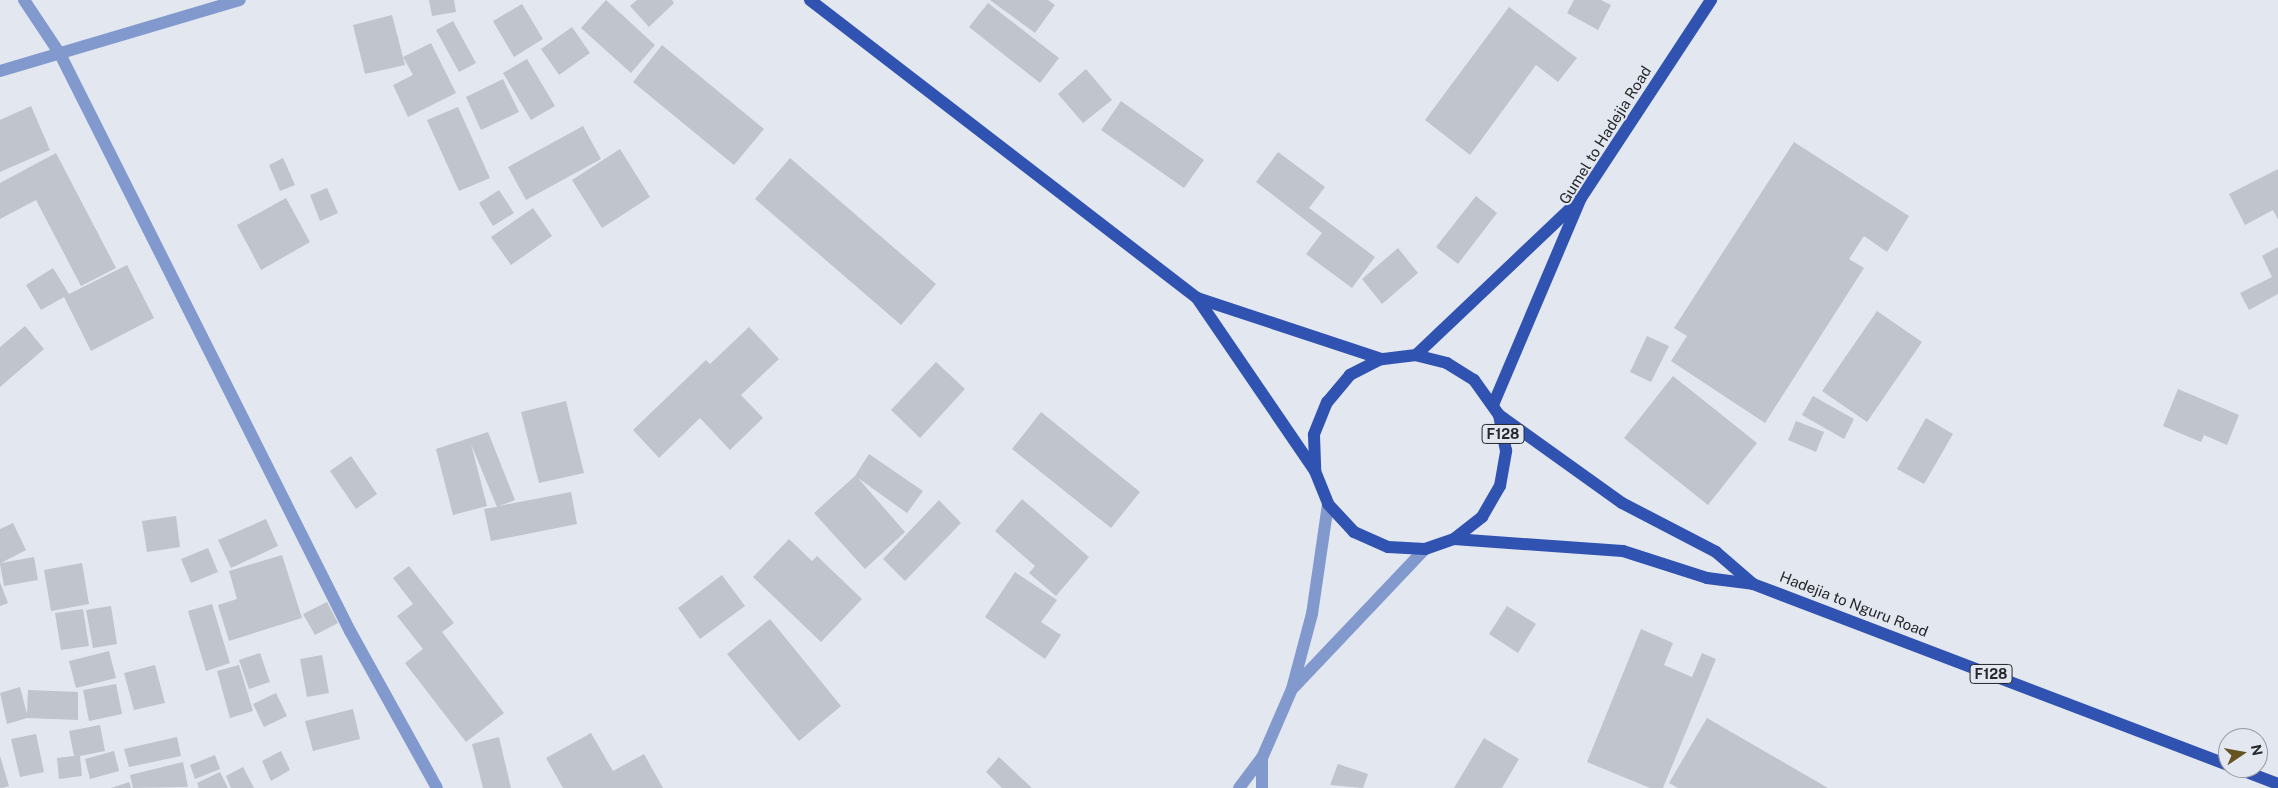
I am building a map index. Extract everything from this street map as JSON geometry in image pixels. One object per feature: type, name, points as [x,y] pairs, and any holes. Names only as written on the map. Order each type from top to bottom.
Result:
[{"type":"main road","points":[[810,0],[1197,298],[1314,471]]},
{"type":"main road","name":"Gumel to Hadejia Road","points":[[1496,410],[1581,198],[1711,0]]},
{"type":"main road","name":"F128","points":[[1416,355],[1581,198]]},
{"type":"main road","points":[[1197,298],[1381,359]]},
{"type":"main road","name":"F128","points":[[1416,355],[1447,363],[1474,380],[1496,410],[1506,451],[1500,486],[1482,517],[1454,539],[1426,549],[1388,547],[1354,532],[1328,504],[1314,471],[1314,435],[1326,402],[1350,375],[1381,359],[1416,355]]},
{"type":"main road","name":"Hadejia to Nguru Road","points":[[1496,410],[1622,503],[1716,552],[1753,584],[2218,761]]},
{"type":"main road","name":"F128","points":[[1454,539],[1623,551],[1707,578],[1753,584]]},
{"type":"main road","points":[[2262,778],[2278,784]]},
{"type":"street","points":[[24,0],[60,54],[350,631],[437,788]]},
{"type":"street","points":[[0,71],[240,0]]},
{"type":"street","points":[[1239,788],[1262,758],[1292,689],[1312,614],[1328,504]]},
{"type":"street","points":[[1292,689],[1426,549]]},
{"type":"street","points":[[1262,758],[1262,788]]},
{"type":"building","points":[[429,0],[454,0],[456,12],[432,16]]},
{"type":"building","points":[[606,0],[655,45],[631,73],[581,28]]},
{"type":"building","points":[[637,0],[672,0],[674,3],[649,27],[630,6]]},
{"type":"building","points":[[990,0],[1048,0],[1055,5],[1035,33]]},
{"type":"building","points":[[1574,0],[1601,0],[1611,5],[1598,30],[1567,13]]},
{"type":"building","points":[[988,3],[1059,58],[1040,83],[969,27]]},
{"type":"building","points":[[522,4],[543,39],[514,57],[493,21]]},
{"type":"building","points":[[1509,7],[1577,58],[1558,82],[1536,65],[1470,155],[1425,120]]},
{"type":"building","points":[[392,15],[405,65],[365,74],[353,25]]},
{"type":"building","points":[[453,21],[476,63],[459,72],[436,30]]},
{"type":"building","points":[[572,27],[590,53],[559,75],[541,49]]},
{"type":"building","points":[[431,43],[456,93],[408,117],[393,85],[413,75],[403,57]]},
{"type":"building","points":[[662,45],[764,129],[734,165],[633,82]]},
{"type":"building","points":[[527,59],[555,106],[531,120],[503,73]]},
{"type":"building","points":[[1086,69],[1112,100],[1083,123],[1058,94]]},
{"type":"building","points":[[503,79],[519,112],[481,130],[466,97]]},
{"type":"building","points":[[1121,101],[1204,160],[1184,188],[1101,130]]},
{"type":"building","points":[[31,106],[50,150],[0,172],[0,120]]},
{"type":"building","points":[[458,107],[490,178],[459,191],[427,120]]},
{"type":"building","points":[[583,126],[601,159],[526,200],[508,167]]},
{"type":"building","points":[[1794,142],[1909,216],[1887,252],[1864,236],[1849,259],[1864,268],[1765,423],[1671,361],[1687,336],[1674,328]]},
{"type":"building","points":[[620,149],[650,197],[602,228],[572,180]]},
{"type":"building","points":[[1278,152],[1325,187],[1309,208],[1375,257],[1352,288],[1306,254],[1322,233],[1256,182]]},
{"type":"building","points":[[56,153],[116,268],[81,286],[36,200],[0,219],[0,183]]},
{"type":"building","points":[[283,158],[295,185],[280,191],[269,165]]},
{"type":"building","points":[[790,158],[936,284],[901,325],[755,199]]},
{"type":"building","points":[[2278,169],[2278,220],[2273,210],[2245,225],[2229,194]]},
{"type":"building","points":[[327,188],[338,213],[320,221],[310,195]]},
{"type":"building","points":[[499,190],[514,213],[493,226],[479,203]]},
{"type":"building","points":[[1476,196],[1497,213],[1458,264],[1436,247]]},
{"type":"building","points":[[286,198],[310,242],[261,270],[237,225]]},
{"type":"building","points":[[533,208],[552,236],[511,265],[491,237]]},
{"type":"building","points":[[2278,247],[2278,294],[2249,310],[2240,293],[2272,277],[2262,256]]},
{"type":"building","points":[[1398,248],[1418,273],[1382,304],[1362,279]]},
{"type":"building","points":[[127,265],[154,318],[91,351],[64,297],[41,310],[26,285],[53,268],[69,294]]},
{"type":"building","points":[[1877,311],[1922,342],[1867,422],[1822,391]]},
{"type":"building","points":[[25,326],[44,349],[0,387],[0,347]]},
{"type":"building","points":[[749,327],[779,359],[741,395],[763,418],[730,450],[700,418],[659,458],[633,430],[706,360],[710,364]]},
{"type":"building","points":[[1647,336],[1669,346],[1651,382],[1630,372]]},
{"type":"building","points":[[936,362],[965,389],[920,438],[891,410]]},
{"type":"building","points":[[1673,376],[1757,443],[1708,505],[1624,438]]},
{"type":"building","points":[[2178,389],[2239,415],[2227,445],[2204,435],[2201,442],[2163,426]]},
{"type":"building","points":[[1813,396],[1854,419],[1844,439],[1802,415]]},
{"type":"building","points":[[566,401],[584,473],[539,483],[521,412]]},
{"type":"building","points":[[1041,412],[1140,492],[1111,528],[1012,449]]},
{"type":"building","points":[[1926,418],[1953,434],[1924,484],[1897,469]]},
{"type":"building","points":[[1796,421],[1824,432],[1816,452],[1788,440]]},
{"type":"building","points":[[488,432],[515,500],[499,506],[571,492],[577,524],[491,541],[484,509],[497,507],[471,444],[487,506],[453,515],[436,449]]},
{"type":"building","points":[[869,454],[923,491],[907,513],[858,478],[905,532],[865,569],[814,513],[855,476]]},
{"type":"building","points":[[351,456],[377,494],[356,509],[330,471]]},
{"type":"building","points":[[1022,499],[1089,557],[1056,596],[1029,573],[1035,566],[995,531]]},
{"type":"building","points":[[939,500],[961,523],[905,581],[883,559]]},
{"type":"building","points":[[176,516],[180,547],[147,552],[142,521]]},
{"type":"building","points":[[266,519],[278,546],[231,568],[218,540]]},
{"type":"building","points":[[13,523],[26,550],[1,563],[34,557],[38,580],[4,586],[0,564],[0,529]]},
{"type":"building","points":[[789,539],[812,561],[817,556],[862,599],[821,642],[753,577]]},
{"type":"building","points":[[208,548],[218,572],[191,583],[181,559]]},
{"type":"building","points":[[282,555],[302,618],[229,641],[218,605],[237,599],[229,571]]},
{"type":"building","points":[[82,563],[89,604],[51,611],[44,570]]},
{"type":"building","points":[[409,566],[454,623],[442,632],[504,713],[466,742],[405,663],[423,649],[397,616],[413,604],[393,578]]},
{"type":"building","points":[[1015,572],[1057,600],[1041,622],[1061,635],[1045,659],[985,617]]},
{"type":"building","points":[[722,575],[745,606],[700,639],[678,608]]},
{"type":"building","points":[[0,582],[8,603],[0,606]]},
{"type":"building","points":[[327,602],[338,623],[315,635],[303,614]]},
{"type":"building","points":[[212,604],[230,663],[206,671],[188,611]]},
{"type":"building","points":[[111,606],[117,644],[93,648],[86,610]]},
{"type":"building","points":[[1507,606],[1536,624],[1518,653],[1489,634]]},
{"type":"building","points":[[83,609],[89,646],[61,650],[55,613]]},
{"type":"building","points":[[770,619],[841,706],[799,741],[727,654]]},
{"type":"building","points":[[1641,629],[1673,643],[1664,665],[1692,677],[1702,653],[1716,659],[1663,788],[1650,788],[1587,762]]},
{"type":"building","points":[[109,651],[116,678],[76,688],[69,661]]},
{"type":"building","points":[[260,653],[270,682],[249,689],[239,660]]},
{"type":"building","points":[[322,655],[329,693],[307,697],[300,659]]},
{"type":"building","points":[[155,665],[165,703],[134,710],[124,673]]},
{"type":"building","points":[[239,665],[253,711],[230,718],[217,671]]},
{"type":"building","points":[[116,684],[122,714],[89,721],[83,690]]},
{"type":"building","points":[[20,687],[27,714],[28,690],[78,692],[78,720],[27,718],[7,724],[0,693]]},
{"type":"building","points":[[276,693],[287,716],[264,727],[253,704]]},
{"type":"building","points":[[353,709],[360,739],[313,751],[305,721]]},
{"type":"building","points":[[1707,718],[1828,788],[1678,788],[1669,783]]},
{"type":"building","points":[[100,725],[105,751],[80,756],[82,776],[59,779],[57,758],[74,756],[69,731]]},
{"type":"building","points":[[591,733],[613,771],[644,754],[663,788],[563,788],[546,758]]},
{"type":"building","points":[[36,734],[44,772],[20,777],[11,739]]},
{"type":"building","points":[[177,737],[181,756],[129,767],[124,749]]},
{"type":"building","points":[[499,737],[511,788],[483,788],[472,744]]},
{"type":"building","points":[[1484,738],[1519,759],[1502,788],[1454,788]]},
{"type":"building","points":[[114,751],[119,771],[90,779],[85,759]]},
{"type":"building","points":[[281,751],[290,770],[271,781],[262,761]]},
{"type":"building","points":[[215,755],[220,769],[195,779],[190,765]]},
{"type":"building","points":[[0,756],[9,786],[2,788],[0,788]]},
{"type":"building","points":[[999,757],[1032,788],[1002,788],[986,772]]},
{"type":"building","points":[[183,762],[188,787],[133,788],[130,775]]},
{"type":"building","points":[[1338,764],[1368,774],[1363,788],[1330,785]]},
{"type":"building","points":[[243,767],[254,788],[231,788],[226,776]]},
{"type":"building","points":[[220,772],[228,788],[199,788],[197,783]]},
{"type":"building","points":[[129,782],[131,788],[111,788]]}]
